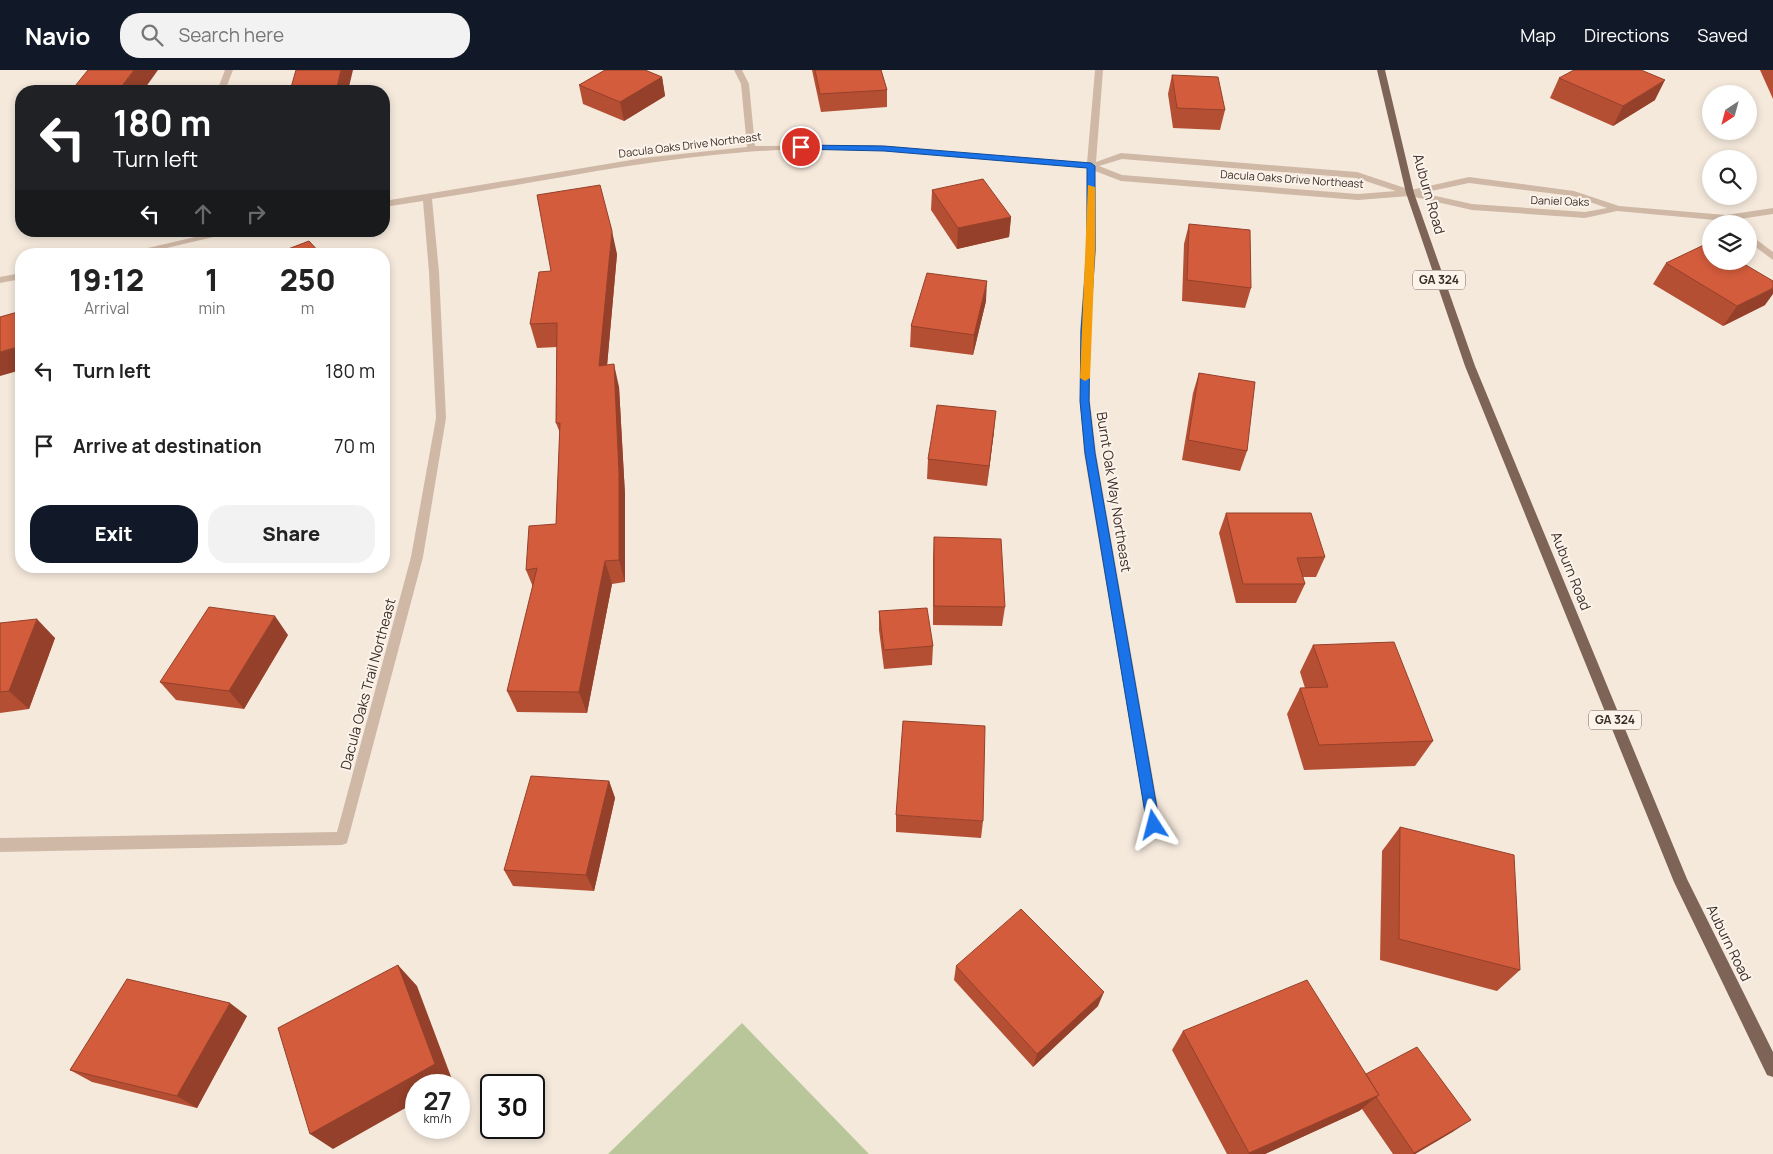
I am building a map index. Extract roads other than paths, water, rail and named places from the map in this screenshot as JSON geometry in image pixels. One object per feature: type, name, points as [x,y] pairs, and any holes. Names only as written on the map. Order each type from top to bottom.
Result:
[{"type":"main road","name":"Auburn Road","points":[[1381,70],[1410,193],[1470,366],[1681,882],[1773,1069]]},
{"type":"street","points":[[223,85],[229,70]]},
{"type":"street","points":[[738,70],[745,84],[751,149]]},
{"type":"street","name":"Burnt Oak Way Northeast","points":[[1099,70],[1091,166],[1091,250],[1086,331],[1085,401],[1090,453],[1154,825]]},
{"type":"street","name":"Dacula Oaks Drive Northeast","points":[[390,203],[664,158],[751,149],[801,147],[884,149],[1091,166],[1121,178],[1358,197],[1410,193]]},
{"type":"street","name":"Dacula Oaks Drive Northeast","points":[[1091,166],[1122,156],[1347,174],[1357,175],[1410,193]]},
{"type":"street","name":"Daniel Oaks","points":[[1410,193],[1469,180],[1574,194],[1618,209]]},
{"type":"street","name":"Daniel Oaks","points":[[1410,193],[1472,208],[1585,215],[1618,209]]},
{"type":"street","name":"Dacula Oaks Trail Northeast","points":[[0,845],[342,838],[417,558],[442,418],[434,272],[427,198]]},
{"type":"street","points":[[1618,209],[1702,218]]},
{"type":"street","points":[[1755,215],[1773,211]]},
{"type":"street","points":[[151,248],[196,237]]},
{"type":"street","points":[[1757,244],[1773,257]]},
{"type":"street","points":[[0,280],[15,277]]}]
